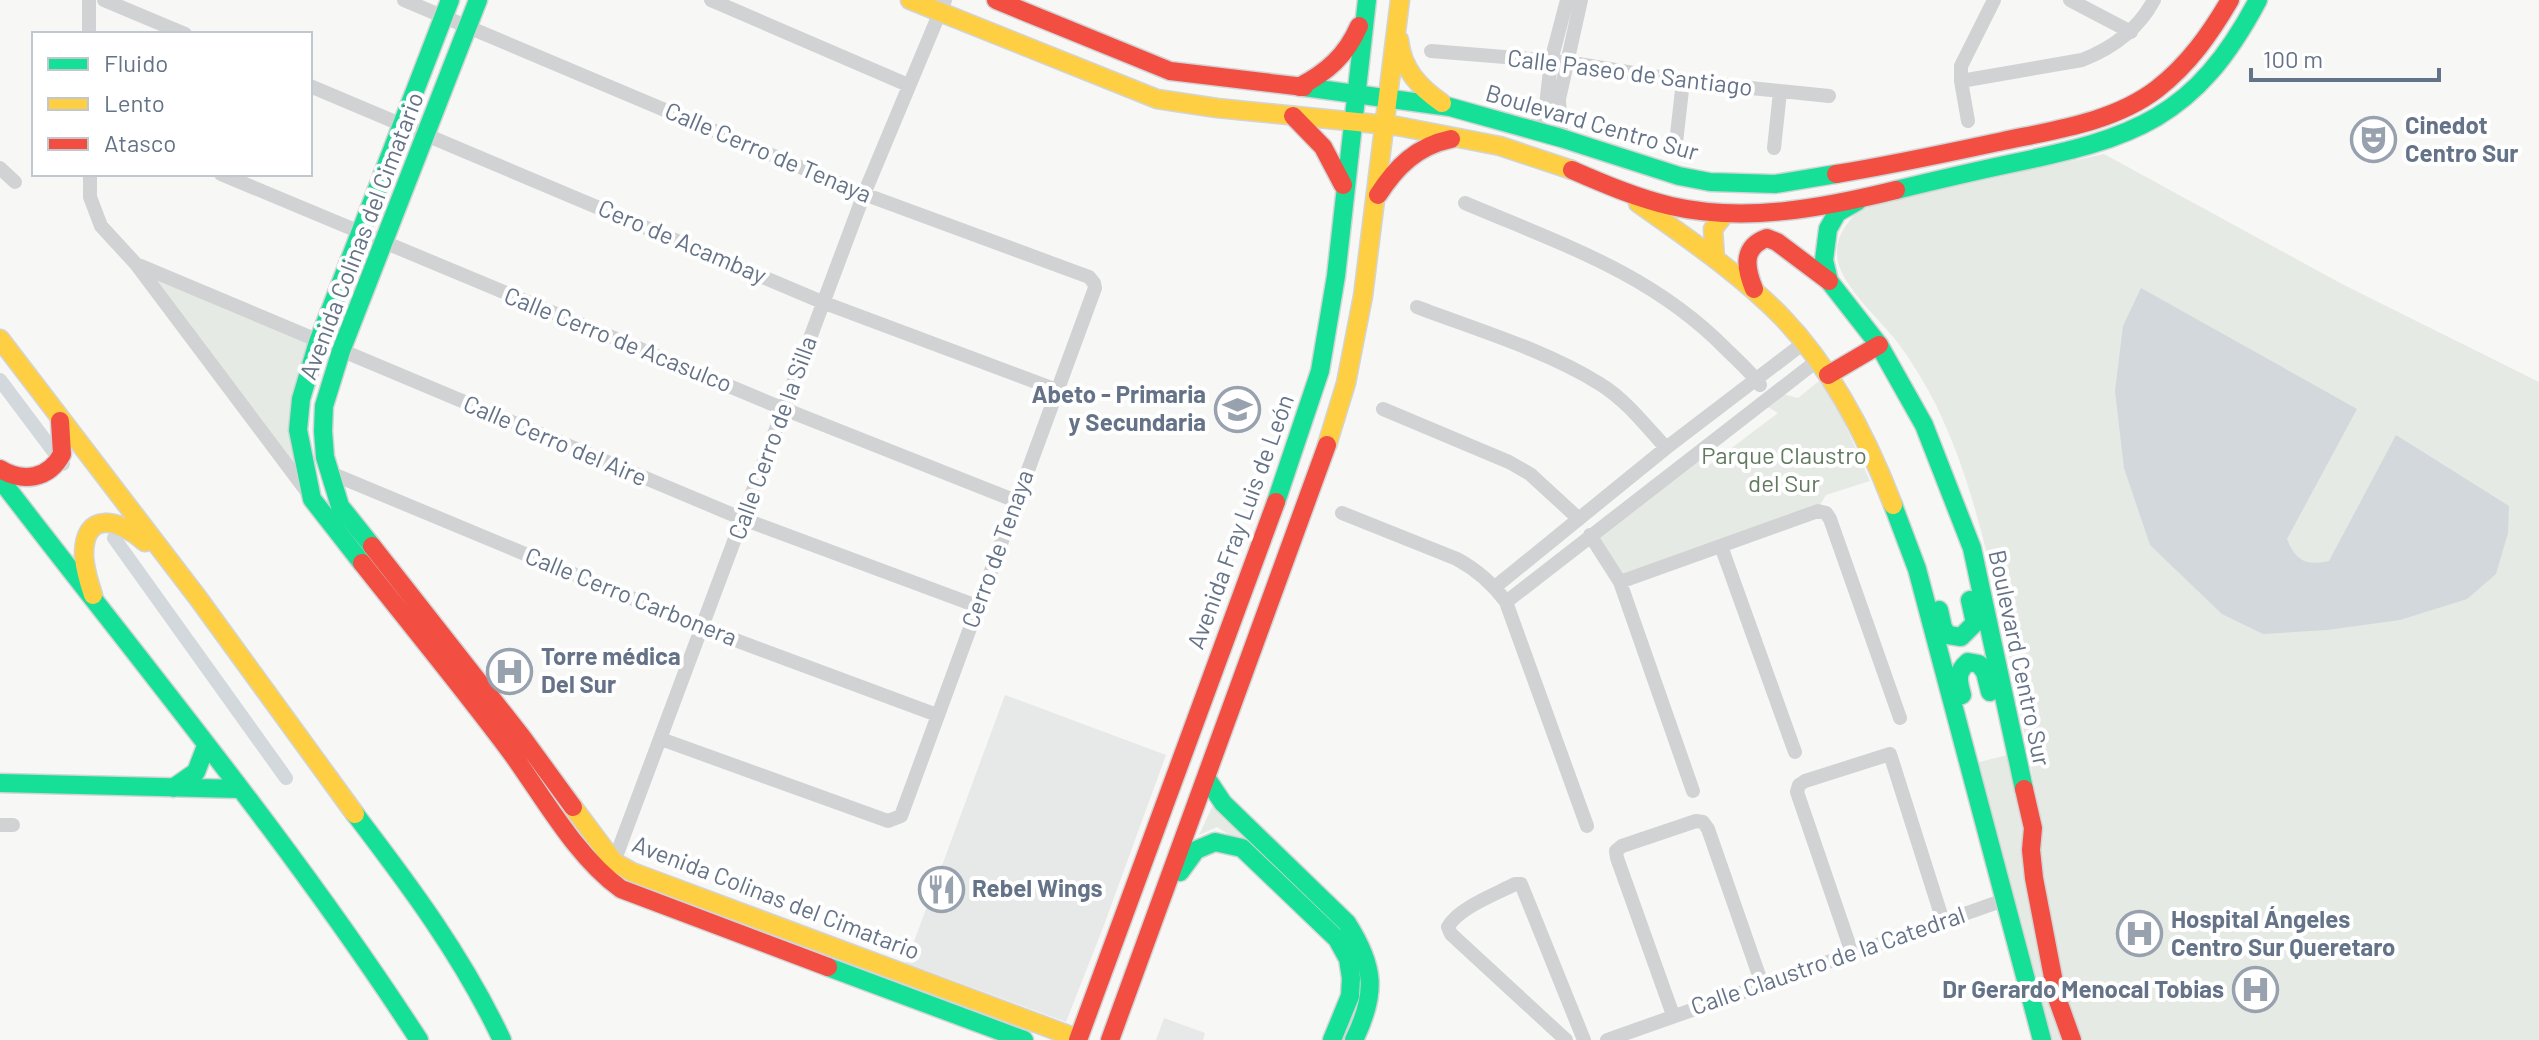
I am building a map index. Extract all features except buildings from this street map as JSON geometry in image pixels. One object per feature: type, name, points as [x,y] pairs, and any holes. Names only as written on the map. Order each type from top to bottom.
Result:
[{"type":"street","points":[[89,0],[89,32]]},
{"type":"street","points":[[104,0],[180,32]]},
{"type":"street","name":"Calle Cerro de Tenaya","points":[[404,0],[447,8],[468,26],[864,194],[1089,277],[1094,283]]},
{"type":"street","name":"Avenida Colinas del Cimatario","points":[[478,0],[341,351],[324,406],[323,442],[328,472],[340,506],[611,871],[621,889],[1024,1040]]},
{"type":"street","points":[[711,0],[908,85]]},
{"type":"street","name":"Boulevard Centro Sur","points":[[910,0],[942,6],[1157,99],[1192,107],[1385,124],[1455,138],[1532,155],[1667,206],[1725,214],[1781,212],[2112,141],[2171,108],[2200,85],[2230,52],[2258,0]]},
{"type":"street","name":"Boulevard Centro Sur","points":[[996,0],[1170,71],[1450,107],[1679,176],[1710,182],[1775,184],[1893,165],[2077,125],[2123,109],[2156,90],[2185,65],[2210,34],[2230,0]]},
{"type":"street","points":[[1561,138],[1559,62],[1567,0]]},
{"type":"street","points":[[1534,130],[1546,106],[1581,0]]},
{"type":"street","points":[[1968,121],[1961,66],[1994,0]]},
{"type":"street","points":[[2070,0],[2131,32]]},
{"type":"street","points":[[1961,81],[2082,60],[2100,53],[2131,32],[2145,18],[2154,0]]},
{"type":"street","points":[[1299,87],[1325,73],[1351,46],[1366,5]]},
{"type":"street","name":"Avenida Fray Luis de León","points":[[1078,1039],[1290,465],[1320,371],[1336,276],[1366,5]]},
{"type":"street","name":"Calle Cerro de la Silla","points":[[611,871],[822,302],[942,6]]},
{"type":"street","name":"Avenida Colinas del Cimatario","points":[[447,8],[318,342],[301,399],[298,430],[312,499],[515,743]]},
{"type":"street","points":[[1110,1040],[1320,466],[1346,383],[1363,296],[1399,8]]},
{"type":"street","points":[[1399,8],[1399,49],[1405,63],[1427,93],[1450,107]]},
{"type":"street","name":"Calle Paseo de Santiago","points":[[1431,51],[1559,62],[1683,81],[1829,96]]},
{"type":"street","points":[[1676,143],[1683,81]]},
{"type":"street","name":"Cero de Acambay","points":[[312,87],[822,302],[1057,390]]},
{"type":"street","points":[[1774,148],[1780,92]]},
{"type":"street","points":[[1293,116],[1323,144],[1336,165],[1345,189]]},
{"type":"street","points":[[1376,198],[1388,178],[1408,158],[1426,146],[1455,138]]},
{"type":"street","points":[[0,168],[15,182]]},
{"type":"street","points":[[90,176],[90,197],[101,226],[136,264],[312,499]]},
{"type":"street","name":"Calle Cerro de Acasulco","points":[[226,176],[784,409],[1016,501]]},
{"type":"street","points":[[1624,192],[1755,291],[1805,342],[1874,455],[1917,569],[2042,1040]]},
{"type":"street","name":"Boulevard Centro Sur","points":[[1869,195],[1837,213],[1828,229],[1824,260],[1829,281],[1879,345],[1924,425],[1972,548],[2033,828],[2031,850],[2034,878],[2051,969],[2057,998],[2072,1040]]},
{"type":"street","points":[[1465,203],[1617,268],[1677,305],[1712,335],[1756,380],[1768,397]]},
{"type":"street","points":[[1715,258],[1712,230],[1715,222],[1725,214]]},
{"type":"street","points":[[1755,291],[1745,260],[1753,245],[1767,238],[1777,242],[1829,281]]},
{"type":"street","name":"Calle Cerro del Aire","points":[[136,264],[743,519],[977,606]]},
{"type":"street","name":"Cerro de Tenaya","points":[[661,739],[888,821],[901,816],[1095,288],[1094,283]]},
{"type":"street","points":[[1417,307],[1565,364],[1602,385],[1634,412],[1666,448]]},
{"type":"street","points":[[0,339],[183,578],[314,760],[401,874],[460,960],[502,1040]]},
{"type":"street","points":[[1495,587],[1666,448],[1805,342]]},
{"type":"street","points":[[1506,602],[1768,397],[1823,367],[1879,345]]},
{"type":"street","points":[[1383,409],[1509,462],[1530,474],[1579,519]]},
{"type":"street","points":[[0,469],[9,476],[23,479],[37,477],[49,470],[60,458],[63,444],[59,416]]},
{"type":"street","name":"Calle Cerro Carbonera","points":[[328,472],[703,628],[937,715]]},
{"type":"street","points":[[0,479],[355,942],[419,1040]]},
{"type":"street","points":[[1618,487],[1632,502]]},
{"type":"street","points":[[1620,582],[1818,511],[1826,513],[1900,718]]},
{"type":"street","points":[[1342,513],[1457,559],[1495,587],[1506,602],[1587,826]]},
{"type":"street","points":[[95,602],[86,566],[85,545],[94,526],[104,521],[117,521],[129,527],[183,578]]},
{"type":"street","points":[[1590,535],[1620,582],[1693,791]]},
{"type":"street","points":[[1721,546],[1795,752]]},
{"type":"street","points":[[1917,569],[1932,585],[1945,631],[1951,637],[1960,637],[1970,631],[1975,623],[1968,586],[1972,548]]},
{"type":"street","points":[[1963,745],[1968,726],[1967,714],[1956,675],[1968,662],[1979,664],[1985,672],[1996,714],[2010,730]]},
{"type":"street","points":[[173,788],[186,782],[201,768],[206,746]]},
{"type":"street","points":[[1852,953],[1797,792],[1799,785],[1805,781],[1890,754],[1943,921]]},
{"type":"street","points":[[1207,779],[1223,803],[1347,923],[1360,942],[1369,962],[1371,1002],[1354,1040]]},
{"type":"street","points":[[0,783],[239,789]]},
{"type":"street","points":[[1673,1015],[1617,858],[1616,851],[1622,846],[1696,821],[1703,822],[1762,984]]},
{"type":"street","points":[[1164,895],[1196,850],[1215,842],[1242,848],[1337,939],[1348,959],[1350,996],[1332,1040]]},
{"type":"street","name":"Avenida Colinas del Cimatario","points":[[611,871],[632,872],[1078,1039]]},
{"type":"street","points":[[1566,1040],[1451,934],[1448,927],[1451,921],[1495,894],[1521,884],[1584,1040]]},
{"type":"street","name":"Calle Claustro de la Catedral","points":[[1607,1040],[2004,900]]},
{"type":"shaded area","points":[[2141,288],[2357,409],[2287,539],[2298,557],[2314,563],[2329,561],[2396,435],[2509,506],[2508,533],[2496,574],[2467,599],[2400,620],[2327,630],[2263,634],[2222,614],[2150,545],[2124,468],[2115,391],[2123,326]]},
{"type":"shaded area","points":[[1005,695],[1166,755],[1066,1022],[906,963]]},
{"type":"shaded area","points":[[1164,1018],[1205,1033],[1203,1040],[1156,1040]]},
{"type":"green space","points":[[2104,154],[2342,284],[2539,382],[2539,1040],[2042,1040],[1968,765],[2015,753],[2042,829],[1984,541],[1959,458],[1936,405],[1903,350],[1844,277],[1837,247],[1844,228],[1862,207]]},
{"type":"green space","points":[[136,264],[318,342],[301,399],[312,499]]},
{"type":"green space","name":"Parque Claustro del Sur","points":[[1819,381],[1838,408],[1870,481],[1826,495],[1817,510],[1620,582],[1590,535],[1689,458],[1709,465],[1778,413],[1761,403],[1775,392],[1798,398]]},
{"type":"green space","points":[[1213,805],[1345,923],[1367,986],[1345,1040],[1335,1040],[1350,957],[1247,846],[1217,827],[1199,835]]},
{"type":"waterway","points":[[0,380],[63,464]]},
{"type":"waterway","points":[[114,538],[286,778]]},
{"type":"traffic: fast","points":[[362,563],[312,499],[298,430],[301,399],[318,342],[450,0]]},
{"type":"traffic: fast","points":[[372,546],[340,506],[325,457],[324,406],[341,351],[478,0]]},
{"type":"traffic: fast","points":[[1276,502],[1320,371],[1336,276],[1367,0]]},
{"type":"traffic: fast","points":[[1896,190],[2092,144],[2157,117],[2210,72],[2258,0]]},
{"type":"traffic: fast","points":[[1304,87],[1450,107],[1679,176],[1710,182],[1775,184],[1836,174]]},
{"type":"traffic: fast","points":[[1858,201],[1837,213],[1828,229],[1824,260],[1829,281],[1879,345],[1924,425],[1972,548],[2024,789]]},
{"type":"traffic: fast","points":[[0,479],[268,825],[419,1040]]},
{"type":"traffic: fast","points":[[1893,505],[1917,569],[2042,1040]]},
{"type":"traffic: fast","points":[[1939,610],[1948,635],[1961,637],[1975,623],[1970,600]]},
{"type":"traffic: fast","points":[[1962,695],[1959,677],[1961,669],[1968,662],[1979,664],[1985,672],[1990,692]]},
{"type":"traffic: fast","points":[[173,788],[196,772],[206,746]]},
{"type":"traffic: fast","points":[[1207,779],[1223,803],[1347,923],[1363,953],[1370,980],[1367,1008],[1354,1040]]},
{"type":"traffic: fast","points":[[0,783],[239,789]]},
{"type":"traffic: fast","points":[[355,814],[453,951],[502,1040]]},
{"type":"traffic: fast","points":[[1180,872],[1196,850],[1215,842],[1242,848],[1337,939],[1348,959],[1351,978],[1350,996],[1332,1040]]},
{"type":"traffic: fast","points":[[828,967],[1024,1040]]},
{"type":"traffic: slow","points":[[910,0],[1157,99],[1397,126],[1500,146],[1572,170]]},
{"type":"traffic: slow","points":[[1327,445],[1346,383],[1363,296],[1400,0]]},
{"type":"traffic: slow","points":[[1399,40],[1404,60],[1413,76],[1442,103]]},
{"type":"traffic: slow","points":[[1638,203],[1748,286],[1800,337],[1846,405],[1872,454],[1893,505]]},
{"type":"traffic: slow","points":[[1715,258],[1713,229],[1725,214]]},
{"type":"traffic: slow","points":[[0,339],[198,598],[355,814]]},
{"type":"traffic: slow","points":[[93,595],[84,557],[85,541],[90,531],[96,525],[114,524],[145,542]]},
{"type":"traffic: slow","points":[[573,807],[614,862],[632,872],[1079,1039]]},
{"type":"traffic: jam","points":[[996,0],[1170,71],[1304,87]]},
{"type":"traffic: jam","points":[[1836,174],[2063,128],[2122,110],[2157,89],[2189,59],[2230,0]]},
{"type":"traffic: jam","points":[[1299,87],[1335,62],[1359,26]]},
{"type":"traffic: jam","points":[[1293,116],[1323,147],[1343,185]]},
{"type":"traffic: jam","points":[[1378,195],[1408,159],[1428,147],[1451,139]]},
{"type":"traffic: jam","points":[[1572,170],[1658,203],[1727,213],[1784,211],[1896,190]]},
{"type":"traffic: jam","points":[[1754,289],[1748,259],[1753,247],[1767,238],[1777,242],[1829,281]]},
{"type":"traffic: jam","points":[[1828,375],[1879,345]]},
{"type":"traffic: jam","points":[[0,469],[26,477],[50,469],[62,454],[60,421]]},
{"type":"traffic: jam","points":[[1110,1040],[1327,445]]},
{"type":"traffic: jam","points":[[1078,1040],[1276,502]]},
{"type":"traffic: jam","points":[[372,546],[573,807]]},
{"type":"traffic: jam","points":[[362,563],[492,727],[561,825],[605,876],[621,889],[828,967]]},
{"type":"traffic: jam","points":[[2024,789],[2033,828],[2031,850],[2034,878],[2057,998],[2072,1040]]},
{"type":"place","name":"Cinedot Centro Sur","points":[[2374,140]]},
{"type":"place","name":"Abeto - Primaria y Secundaria","points":[[1237,409]]},
{"type":"place","name":"Torre médica Del Sur","points":[[510,671]]},
{"type":"place","name":"Rebel Wings","points":[[941,889]]},
{"type":"place","name":"Hospital Ángeles Centro Sur Queretaro","points":[[2140,934]]},
{"type":"place","name":"Dr Gerardo Menocal Tobias","points":[[2255,990]]}]
